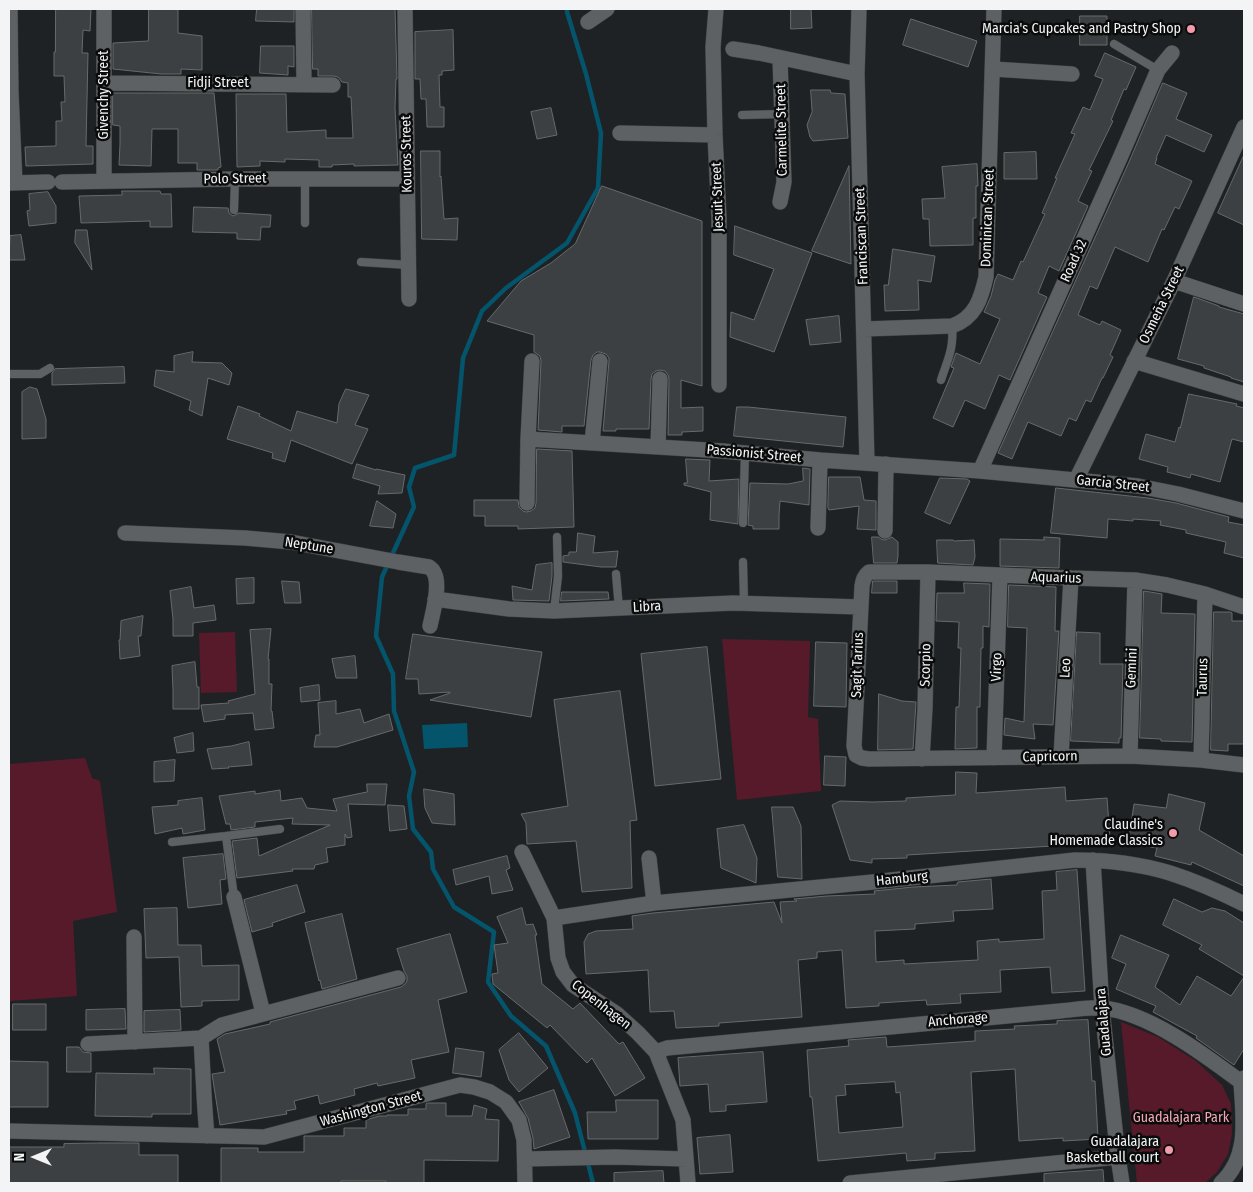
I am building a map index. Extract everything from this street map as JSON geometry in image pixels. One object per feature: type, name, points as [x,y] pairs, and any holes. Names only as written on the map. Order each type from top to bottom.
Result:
[{"type":"street","points":[[10,9],[12,183]]},
{"type":"street","name":"Givenchy Street","points":[[104,9],[104,181]]},
{"type":"street","points":[[303,9],[304,84]]},
{"type":"street","name":"Kouros Street","points":[[405,9],[409,299]]},
{"type":"street","points":[[588,22],[607,9]]},
{"type":"street","name":"Jesuit Street","points":[[716,9],[714,47],[715,135],[720,218],[719,385]]},
{"type":"street","name":"Franciscan Street","points":[[859,9],[858,74],[868,463]]},
{"type":"street","name":"Dominican Street","points":[[952,326],[961,323],[978,304],[986,277],[994,9]]},
{"type":"street","points":[[733,49],[858,74]]},
{"type":"street","name":"Road 32","points":[[980,471],[1158,70],[1172,53]]},
{"type":"street","name":"Carmelite Street","points":[[780,58],[784,182],[780,202]]},
{"type":"street","points":[[992,69],[1072,74]]},
{"type":"street","name":"Fidji Street","points":[[104,83],[333,84]]},
{"type":"street","name":"Osmeña Street","points":[[1076,480],[1174,281],[1244,127]]},
{"type":"street","points":[[620,133],[715,135]]},
{"type":"street","name":"Polo Street","points":[[12,183],[305,178],[407,179]]},
{"type":"street","points":[[1174,281],[1244,304]]},
{"type":"street","points":[[864,329],[952,326]]},
{"type":"street","points":[[527,503],[532,361]]},
{"type":"street","points":[[592,443],[600,361]]},
{"type":"street","points":[[1134,362],[1244,394]]},
{"type":"street","points":[[658,447],[660,379]]},
{"type":"street","name":"Passionist Street","points":[[528,439],[980,471]]},
{"type":"street","points":[[818,528],[820,460]]},
{"type":"street","points":[[885,531],[886,464]]},
{"type":"street","name":"Garcia Street","points":[[980,471],[1158,489],[1244,511]]},
{"type":"street","name":"Neptune","points":[[125,533],[245,538],[291,542],[430,567],[434,570],[437,580],[436,599],[430,626]]},
{"type":"street","name":"Aquarius","points":[[865,575],[869,572],[928,572],[1135,580],[1167,584],[1244,607]]},
{"type":"street","name":"Scorpio","points":[[922,759],[928,572]]},
{"type":"street","name":"Sagit Tarius","points":[[856,755],[854,746],[860,607],[865,575]]},
{"type":"street","name":"Virgo","points":[[994,758],[1000,575]]},
{"type":"street","name":"Leo","points":[[1061,757],[1071,578]]},
{"type":"street","name":"Gemini","points":[[1130,756],[1135,580]]},
{"type":"street","name":"Taurus","points":[[1201,760],[1205,594]]},
{"type":"street","name":"Libra","points":[[436,599],[509,609],[554,611],[744,603],[860,607]]},
{"type":"street","name":"Capricorn","points":[[856,755],[870,759],[1130,756],[1201,760],[1244,765]]},
{"type":"street","name":"Copenhagen","points":[[522,852],[554,918],[558,958],[563,972],[573,984],[617,1014],[656,1052],[683,1120],[688,1183]]},
{"type":"street","points":[[649,858],[654,903]]},
{"type":"street","name":"Hamburg","points":[[554,918],[654,903],[1075,860],[1136,865],[1169,873],[1219,892],[1244,904]]},
{"type":"street","name":"Guadalajara","points":[[1093,860],[1102,1008],[1122,1183]]},
{"type":"street","points":[[234,897],[263,1013]]},
{"type":"street","points":[[134,937],[135,1042]]},
{"type":"street","points":[[88,1044],[200,1038],[222,1025],[398,978]]},
{"type":"street","name":"Anchorage","points":[[656,1052],[667,1048],[1060,1010],[1102,1008],[1128,1014],[1156,1026],[1243,1080]]},
{"type":"street","points":[[200,1038],[208,1136]]},
{"type":"street","points":[[1221,1183],[1228,1176],[1240,1155],[1244,1134],[1243,1080]]},
{"type":"street","name":"Washington Street","points":[[9,1131],[266,1137],[460,1085],[474,1086],[490,1092],[506,1102],[519,1120],[524,1140],[525,1183]]},
{"type":"street","points":[[525,1159],[615,1157],[686,1159]]},
{"type":"street","points":[[850,1183],[1118,1157]]},
{"type":"lane","points":[[1114,44],[1158,70]]},
{"type":"lane","points":[[742,115],[782,114]]},
{"type":"lane","points":[[305,178],[305,223]]},
{"type":"lane","points":[[234,210],[235,179]]},
{"type":"lane","points":[[361,262],[409,265]]},
{"type":"lane","points":[[941,380],[953,341],[952,326]]},
{"type":"lane","points":[[9,374],[40,374],[50,368]]},
{"type":"lane","points":[[743,523],[745,453]]},
{"type":"lane","points":[[554,611],[558,576],[557,537]]},
{"type":"lane","points":[[743,562],[744,603]]},
{"type":"lane","points":[[616,574],[619,609]]},
{"type":"lane","points":[[172,842],[280,830]]},
{"type":"lane","points":[[226,836],[234,897]]},
{"type":"green space","points":[[235,632],[237,692],[201,693],[199,633]]},
{"type":"green space","points":[[722,639],[810,641],[808,717],[818,719],[821,791],[737,800]]},
{"type":"green space","points":[[85,758],[92,778],[100,781],[117,912],[73,921],[77,996],[9,1001],[9,764]]},
{"type":"green space","name":"Guadalajara Park","points":[[1121,1022],[1158,1037],[1196,1061],[1222,1085],[1231,1104],[1232,1134],[1228,1154],[1217,1172],[1205,1183],[1137,1183]]},
{"type":"water","points":[[467,723],[468,747],[424,749],[422,725]]},
{"type":"building","points":[[56,9],[91,9],[90,31],[83,30],[82,53],[88,53],[86,146],[93,146],[93,164],[26,166],[25,147],[56,146],[56,121],[62,121],[61,102],[65,102],[64,76],[54,76]]},
{"type":"building","points":[[149,9],[178,9],[178,33],[202,36],[202,70],[181,69],[181,74],[161,74],[113,69],[113,43],[148,41]]},
{"type":"building","points":[[257,9],[294,9],[294,22],[256,21]]},
{"type":"building","points":[[312,9],[395,9],[397,79],[395,108],[398,165],[354,166],[354,164],[319,167],[319,160],[285,159],[285,162],[260,161],[260,166],[237,167],[236,94],[286,94],[287,132],[326,130],[326,138],[353,138],[351,97],[348,97],[348,83],[342,82],[338,77],[334,76],[318,76],[318,69],[313,69]]},
{"type":"building","points":[[791,9],[811,9],[812,28],[791,29]]},
{"type":"building","points":[[1080,16],[1107,16],[1107,45],[1080,45]]},
{"type":"building","points":[[911,19],[977,41],[968,67],[903,45]]},
{"type":"building","points":[[453,30],[454,70],[442,71],[442,75],[439,75],[440,107],[444,107],[444,127],[427,127],[426,99],[421,99],[420,79],[415,79],[415,32]]},
{"type":"building","points":[[261,46],[294,46],[294,67],[288,66],[288,75],[260,73]]},
{"type":"building","points":[[1105,53],[1136,67],[1126,90],[1124,89],[1111,120],[1113,121],[1089,170],[1092,171],[1078,201],[1088,206],[1059,271],[1049,266],[1038,293],[1047,297],[1010,380],[999,375],[985,409],[965,400],[953,427],[933,418],[954,368],[951,367],[956,353],[980,364],[1000,319],[984,312],[995,280],[998,274],[1013,280],[1021,261],[1023,262],[1045,214],[1042,213],[1057,178],[1055,178],[1075,134],[1071,133],[1083,107],[1090,110],[1103,79],[1095,76]]},
{"type":"building","points":[[1163,83],[1187,93],[1176,119],[1212,135],[1204,152],[1166,135],[1155,164],[1192,181],[1179,209],[1175,207],[1164,230],[1162,229],[1148,262],[1115,247],[1097,289],[1090,286],[1078,315],[1100,325],[1102,321],[1121,330],[1110,355],[1113,357],[1091,402],[1086,400],[1076,421],[1069,418],[1061,436],[1028,422],[1012,459],[998,453]]},
{"type":"building","points":[[811,90],[830,90],[831,93],[845,94],[848,138],[813,141],[807,125],[812,112]]},
{"type":"building","points":[[113,93],[214,93],[221,167],[218,170],[197,170],[197,163],[178,163],[178,129],[152,129],[151,166],[119,165],[120,126],[113,125]]},
{"type":"building","points":[[551,108],[557,135],[537,139],[531,112]]},
{"type":"building","points":[[421,151],[440,151],[440,177],[444,219],[458,218],[457,240],[422,239]]},
{"type":"building","points":[[1036,152],[1037,179],[1004,179],[1004,153]]},
{"type":"building","points":[[1244,155],[1244,225],[1218,213]]},
{"type":"building","points":[[977,164],[978,186],[976,186],[976,218],[973,218],[973,245],[930,246],[929,219],[923,219],[922,199],[945,198],[942,167]]},
{"type":"building","points":[[849,166],[851,264],[812,251]]},
{"type":"building","points":[[602,186],[702,221],[702,386],[681,380],[681,408],[703,407],[703,431],[682,432],[682,435],[668,435],[669,379],[665,371],[660,370],[652,374],[651,379],[649,429],[603,431],[609,358],[606,354],[600,352],[593,355],[591,360],[584,426],[562,426],[562,432],[538,430],[541,361],[540,356],[534,352],[534,335],[487,321],[521,281],[551,263],[575,244]]},
{"type":"building","points":[[122,191],[160,191],[161,194],[171,194],[172,227],[150,227],[150,221],[81,223],[79,196],[122,195]]},
{"type":"building","points":[[48,192],[56,206],[56,223],[29,226],[27,211],[30,210],[29,194]]},
{"type":"building","points":[[194,207],[228,208],[229,213],[233,216],[239,213],[271,215],[270,227],[261,227],[260,240],[237,239],[237,233],[193,232]]},
{"type":"building","points":[[735,226],[812,253],[774,352],[730,337],[731,312],[754,320],[774,269],[734,255]]},
{"type":"building","points":[[76,230],[87,230],[92,270],[75,243]]},
{"type":"building","points":[[21,235],[25,260],[9,260],[10,236]]},
{"type":"building","points":[[893,249],[935,256],[931,282],[918,280],[919,310],[885,311],[884,285],[888,285]]},
{"type":"building","points":[[1194,297],[1244,314],[1244,382],[1204,368],[1204,366],[1178,359]]},
{"type":"building","points":[[839,316],[841,342],[810,345],[806,320]]},
{"type":"building","points":[[193,352],[192,362],[222,363],[232,373],[229,385],[208,378],[202,416],[189,410],[191,401],[154,386],[156,370],[174,372],[174,356]]},
{"type":"building","points":[[124,367],[125,383],[52,385],[52,373],[55,369]]},
{"type":"building","points":[[30,387],[37,389],[46,419],[46,438],[22,439],[22,392]]},
{"type":"building","points":[[346,389],[369,395],[355,425],[368,429],[352,464],[291,440],[285,462],[272,458],[273,453],[227,439],[238,406],[260,414],[259,416],[291,431],[297,411],[337,423],[339,404]]},
{"type":"building","points":[[1189,394],[1237,404],[1236,406],[1244,408],[1244,442],[1232,439],[1220,482],[1191,474],[1190,478],[1167,472],[1168,467],[1139,459],[1146,434],[1175,442]]},
{"type":"building","points":[[737,407],[846,417],[843,447],[734,436]]},
{"type":"building","points":[[537,449],[572,451],[574,527],[518,529],[518,526],[485,526],[485,516],[474,516],[474,500],[518,500],[519,507],[523,511],[531,511],[535,508]]},
{"type":"building","points":[[686,459],[710,460],[709,481],[739,479],[738,524],[710,520],[711,492],[684,485],[684,483],[687,483]]},
{"type":"building","points":[[357,464],[376,470],[405,475],[402,493],[378,494],[380,486],[353,478]]},
{"type":"building","points":[[803,468],[810,469],[809,505],[780,501],[779,529],[753,529],[753,526],[748,525],[750,483],[788,484],[803,481]]},
{"type":"building","points":[[829,477],[860,477],[864,500],[876,501],[876,530],[857,529],[859,506],[829,510]]},
{"type":"building","points":[[940,478],[967,479],[970,481],[950,524],[925,513]]},
{"type":"building","points":[[1056,488],[1148,498],[1176,503],[1229,517],[1228,522],[1244,525],[1244,558],[1224,553],[1226,542],[1186,533],[1186,530],[1160,525],[1161,521],[1108,519],[1107,538],[1051,533]]},
{"type":"building","points":[[377,501],[396,514],[393,528],[370,526]]},
{"type":"building","points":[[578,533],[595,536],[593,553],[618,551],[616,567],[563,562],[563,556],[569,555],[569,552],[576,552]]},
{"type":"building","points":[[872,537],[885,540],[892,537],[898,542],[897,563],[874,563]]},
{"type":"building","points":[[1044,537],[1060,538],[1059,568],[1000,566],[1000,539],[1044,540]]},
{"type":"building","points":[[937,540],[974,540],[975,557],[973,565],[938,563]]},
{"type":"building","points":[[552,563],[549,601],[513,600],[512,586],[532,590],[536,565]]},
{"type":"building","points":[[254,578],[254,603],[237,604],[236,579]]},
{"type":"building","points":[[282,581],[299,582],[301,603],[285,603]]},
{"type":"building","points":[[873,581],[897,581],[897,593],[872,593]]},
{"type":"building","points":[[964,583],[990,584],[989,627],[983,626],[980,707],[977,707],[977,748],[955,749],[956,707],[959,707],[961,648],[958,648],[959,622],[936,621],[937,593],[964,593]]},
{"type":"building","points":[[1009,585],[1056,587],[1055,631],[1059,631],[1053,725],[1033,724],[1035,739],[1004,735],[1005,718],[1024,722],[1027,628],[1008,627]]},
{"type":"building","points":[[191,587],[194,608],[214,605],[216,620],[193,623],[193,636],[173,636],[170,591]]},
{"type":"building","points":[[1144,591],[1162,594],[1161,613],[1195,614],[1192,742],[1140,738]]},
{"type":"building","points":[[562,592],[608,592],[609,599],[561,601]]},
{"type":"building","points":[[1214,612],[1230,612],[1232,613],[1232,621],[1244,621],[1244,744],[1228,744],[1228,751],[1211,750]]},
{"type":"building","points":[[143,616],[141,636],[138,636],[140,656],[120,659],[121,621]]},
{"type":"building","points":[[271,629],[268,659],[269,684],[272,684],[271,711],[274,728],[255,730],[253,713],[225,715],[225,719],[204,722],[201,705],[229,703],[228,701],[255,694],[250,630]]},
{"type":"building","points":[[1077,632],[1100,633],[1100,664],[1123,664],[1121,738],[1119,738],[1119,743],[1071,741]]},
{"type":"building","points":[[413,634],[542,652],[531,717],[430,700],[450,692],[419,694],[418,679],[406,679]]},
{"type":"building","points":[[816,642],[847,643],[846,707],[814,706]]},
{"type":"building","points":[[707,647],[721,779],[655,786],[641,654]]},
{"type":"building","points":[[355,656],[357,678],[336,678],[332,659]]},
{"type":"building","points":[[195,662],[197,687],[199,687],[199,709],[173,709],[172,666]]},
{"type":"building","points":[[319,685],[320,700],[301,702],[300,688]]},
{"type":"building","points":[[620,691],[637,820],[630,821],[632,888],[582,892],[576,841],[527,844],[526,823],[521,814],[568,806],[554,700]]},
{"type":"building","points":[[879,694],[902,701],[916,702],[913,749],[878,750]]},
{"type":"building","points":[[336,701],[336,714],[360,709],[364,723],[389,714],[393,730],[337,747],[314,747],[316,735],[320,735],[318,703]]},
{"type":"building","points":[[193,733],[194,751],[177,753],[174,738]]},
{"type":"building","points":[[249,742],[252,765],[212,769],[207,749]]},
{"type":"building","points":[[825,756],[846,757],[845,786],[824,785]]},
{"type":"building","points":[[175,760],[174,781],[154,782],[154,762]]},
{"type":"building","points":[[956,772],[977,773],[976,793],[1065,787],[1066,801],[1107,798],[1110,838],[1069,841],[1069,845],[907,855],[907,858],[872,859],[872,863],[850,860],[832,805],[840,801],[906,801],[906,798],[955,795]]},
{"type":"building","points":[[367,784],[387,784],[385,805],[348,804],[352,837],[347,838],[345,834],[345,845],[326,848],[328,862],[315,865],[314,869],[292,869],[293,871],[237,878],[232,841],[257,838],[259,856],[330,825],[292,824],[293,818],[255,822],[255,827],[231,830],[230,824],[226,824],[219,796],[255,791],[255,794],[280,790],[281,801],[302,798],[307,808],[337,811],[333,799],[367,792]]},
{"type":"building","points":[[424,789],[454,794],[455,825],[432,823],[425,808]]},
{"type":"building","points":[[1169,794],[1205,803],[1199,830],[1244,856],[1244,886],[1192,862],[1191,865],[1155,856],[1157,848],[1128,844],[1134,804],[1166,808]]},
{"type":"building","points":[[202,798],[205,830],[183,834],[182,828],[155,834],[152,807],[178,805],[178,801]]},
{"type":"building","points":[[388,805],[404,806],[407,829],[390,831]]},
{"type":"building","points":[[772,807],[793,807],[801,826],[802,879],[778,877]]},
{"type":"building","points":[[744,825],[757,858],[756,883],[721,868],[717,829]]},
{"type":"building","points":[[223,854],[226,879],[220,880],[222,904],[188,908],[183,858]]},
{"type":"building","points":[[507,856],[510,868],[506,870],[513,890],[492,894],[489,876],[456,885],[453,870]]},
{"type":"building","points":[[1077,870],[1085,991],[1052,993],[1050,967],[1000,970],[1001,992],[960,994],[961,1003],[927,1005],[926,1000],[879,1003],[879,1006],[846,1008],[842,950],[817,952],[817,958],[798,960],[802,1017],[719,1023],[719,1026],[676,1028],[674,1011],[650,1012],[648,970],[586,974],[584,942],[588,934],[596,931],[633,929],[632,916],[774,902],[782,923],[780,902],[797,901],[794,899],[875,894],[874,891],[957,885],[958,882],[991,879],[993,909],[953,911],[954,921],[915,924],[915,929],[875,931],[876,962],[904,960],[904,964],[978,960],[977,941],[999,939],[999,942],[1044,939],[1042,891],[1057,890],[1056,872]]},
{"type":"building","points":[[297,885],[305,912],[272,923],[273,926],[252,932],[244,900]]},
{"type":"building","points":[[1174,899],[1202,912],[1212,908],[1225,911],[1244,923],[1244,976],[1199,949],[1202,945],[1163,925]]},
{"type":"building","points":[[177,908],[178,945],[201,945],[202,966],[239,965],[239,1000],[202,1001],[202,1006],[181,1007],[179,957],[146,958],[144,909]]},
{"type":"building","points":[[522,908],[526,925],[533,924],[537,935],[535,935],[542,984],[573,1009],[580,1003],[619,1044],[623,1042],[645,1078],[615,1096],[592,1058],[587,1063],[550,1025],[547,1028],[493,984],[492,974],[498,973],[494,945],[508,943],[497,917]]},
{"type":"building","points":[[342,914],[357,979],[322,989],[305,923]]},
{"type":"building","points":[[450,934],[467,992],[438,1000],[449,1052],[411,1060],[415,1078],[378,1086],[377,1083],[354,1089],[355,1095],[320,1104],[318,1095],[294,1101],[296,1109],[286,1111],[287,1114],[220,1125],[212,1074],[225,1072],[217,1039],[225,1034],[270,1024],[270,1022],[401,987],[407,981],[407,976],[397,949]]},
{"type":"building","points":[[1121,935],[1169,955],[1155,987],[1180,1005],[1197,976],[1231,996],[1244,977],[1244,1049],[1234,1065],[1196,1038],[1197,1036],[1153,1012],[1156,1006],[1116,989],[1126,964],[1112,958]]},
{"type":"building","points":[[13,1004],[46,1004],[46,1030],[13,1030]]},
{"type":"building","points":[[125,1009],[126,1029],[86,1030],[86,1010]]},
{"type":"building","points":[[180,1010],[181,1030],[144,1032],[144,1011]]},
{"type":"building","points":[[1088,1020],[1092,1081],[1095,1081],[1098,1139],[1063,1141],[1063,1138],[1019,1141],[1015,1069],[971,1072],[975,1151],[935,1153],[935,1159],[907,1161],[906,1153],[818,1161],[812,1097],[810,1097],[807,1050],[849,1046],[848,1040],[886,1037],[887,1047],[975,1041],[975,1031],[1015,1029],[1014,1026],[1057,1024],[1057,1021]],"holes":[[[895,1082],[896,1093],[900,1092],[903,1127],[839,1133],[836,1096],[846,1095],[845,1085]]]},
{"type":"building","points":[[519,1033],[548,1068],[519,1092],[509,1080],[499,1050]]},
{"type":"building","points":[[67,1047],[79,1047],[83,1052],[91,1053],[91,1072],[67,1072]]},
{"type":"building","points":[[456,1048],[484,1052],[481,1077],[453,1073]]},
{"type":"building","points":[[763,1052],[767,1102],[726,1105],[726,1111],[710,1112],[708,1084],[680,1086],[678,1058]]},
{"type":"building","points":[[9,1061],[48,1062],[48,1107],[9,1107]]},
{"type":"building","points":[[154,1068],[191,1069],[191,1114],[152,1114],[152,1117],[95,1116],[96,1073],[154,1074]]},
{"type":"building","points":[[554,1090],[570,1137],[534,1149],[528,1118],[519,1102]]},
{"type":"building","points":[[616,1100],[658,1100],[658,1139],[588,1139],[587,1112],[616,1112]]},
{"type":"building","points":[[446,1103],[446,1116],[472,1116],[474,1105],[487,1109],[485,1119],[499,1120],[498,1161],[424,1160],[424,1183],[341,1181],[341,1183],[221,1183],[221,1148],[258,1148],[258,1152],[304,1152],[304,1136],[344,1136],[344,1128],[366,1128],[366,1120],[387,1115],[408,1115],[408,1109],[426,1109],[426,1104]]},
{"type":"building","points":[[730,1135],[733,1172],[700,1174],[697,1138]]},
{"type":"building","points":[[139,1143],[139,1155],[178,1155],[178,1183],[9,1183],[9,1147],[64,1147],[64,1144]]},
{"type":"building","points":[[1103,1170],[1104,1183],[1044,1183],[1044,1174]]},
{"type":"building","points":[[663,1171],[664,1183],[614,1183],[614,1173]]},
{"type":"waterway","points":[[567,9],[601,133],[598,188],[567,243],[506,288],[482,311],[463,358],[454,455],[415,468],[409,487],[414,507],[382,577],[376,636],[393,674],[394,711],[414,772],[409,796],[413,829],[431,852],[433,869],[454,907],[494,932],[488,982],[511,1016],[546,1046],[575,1113],[593,1183]]},
{"type":"place","name":"Marcia's Cupcakes and Pastry Shop","points":[[1191,29]]},
{"type":"place","name":"Claudine's Homemade Classics","points":[[1173,833]]},
{"type":"place","name":"Guadalajara Basketball court","points":[[1169,1150]]}]
